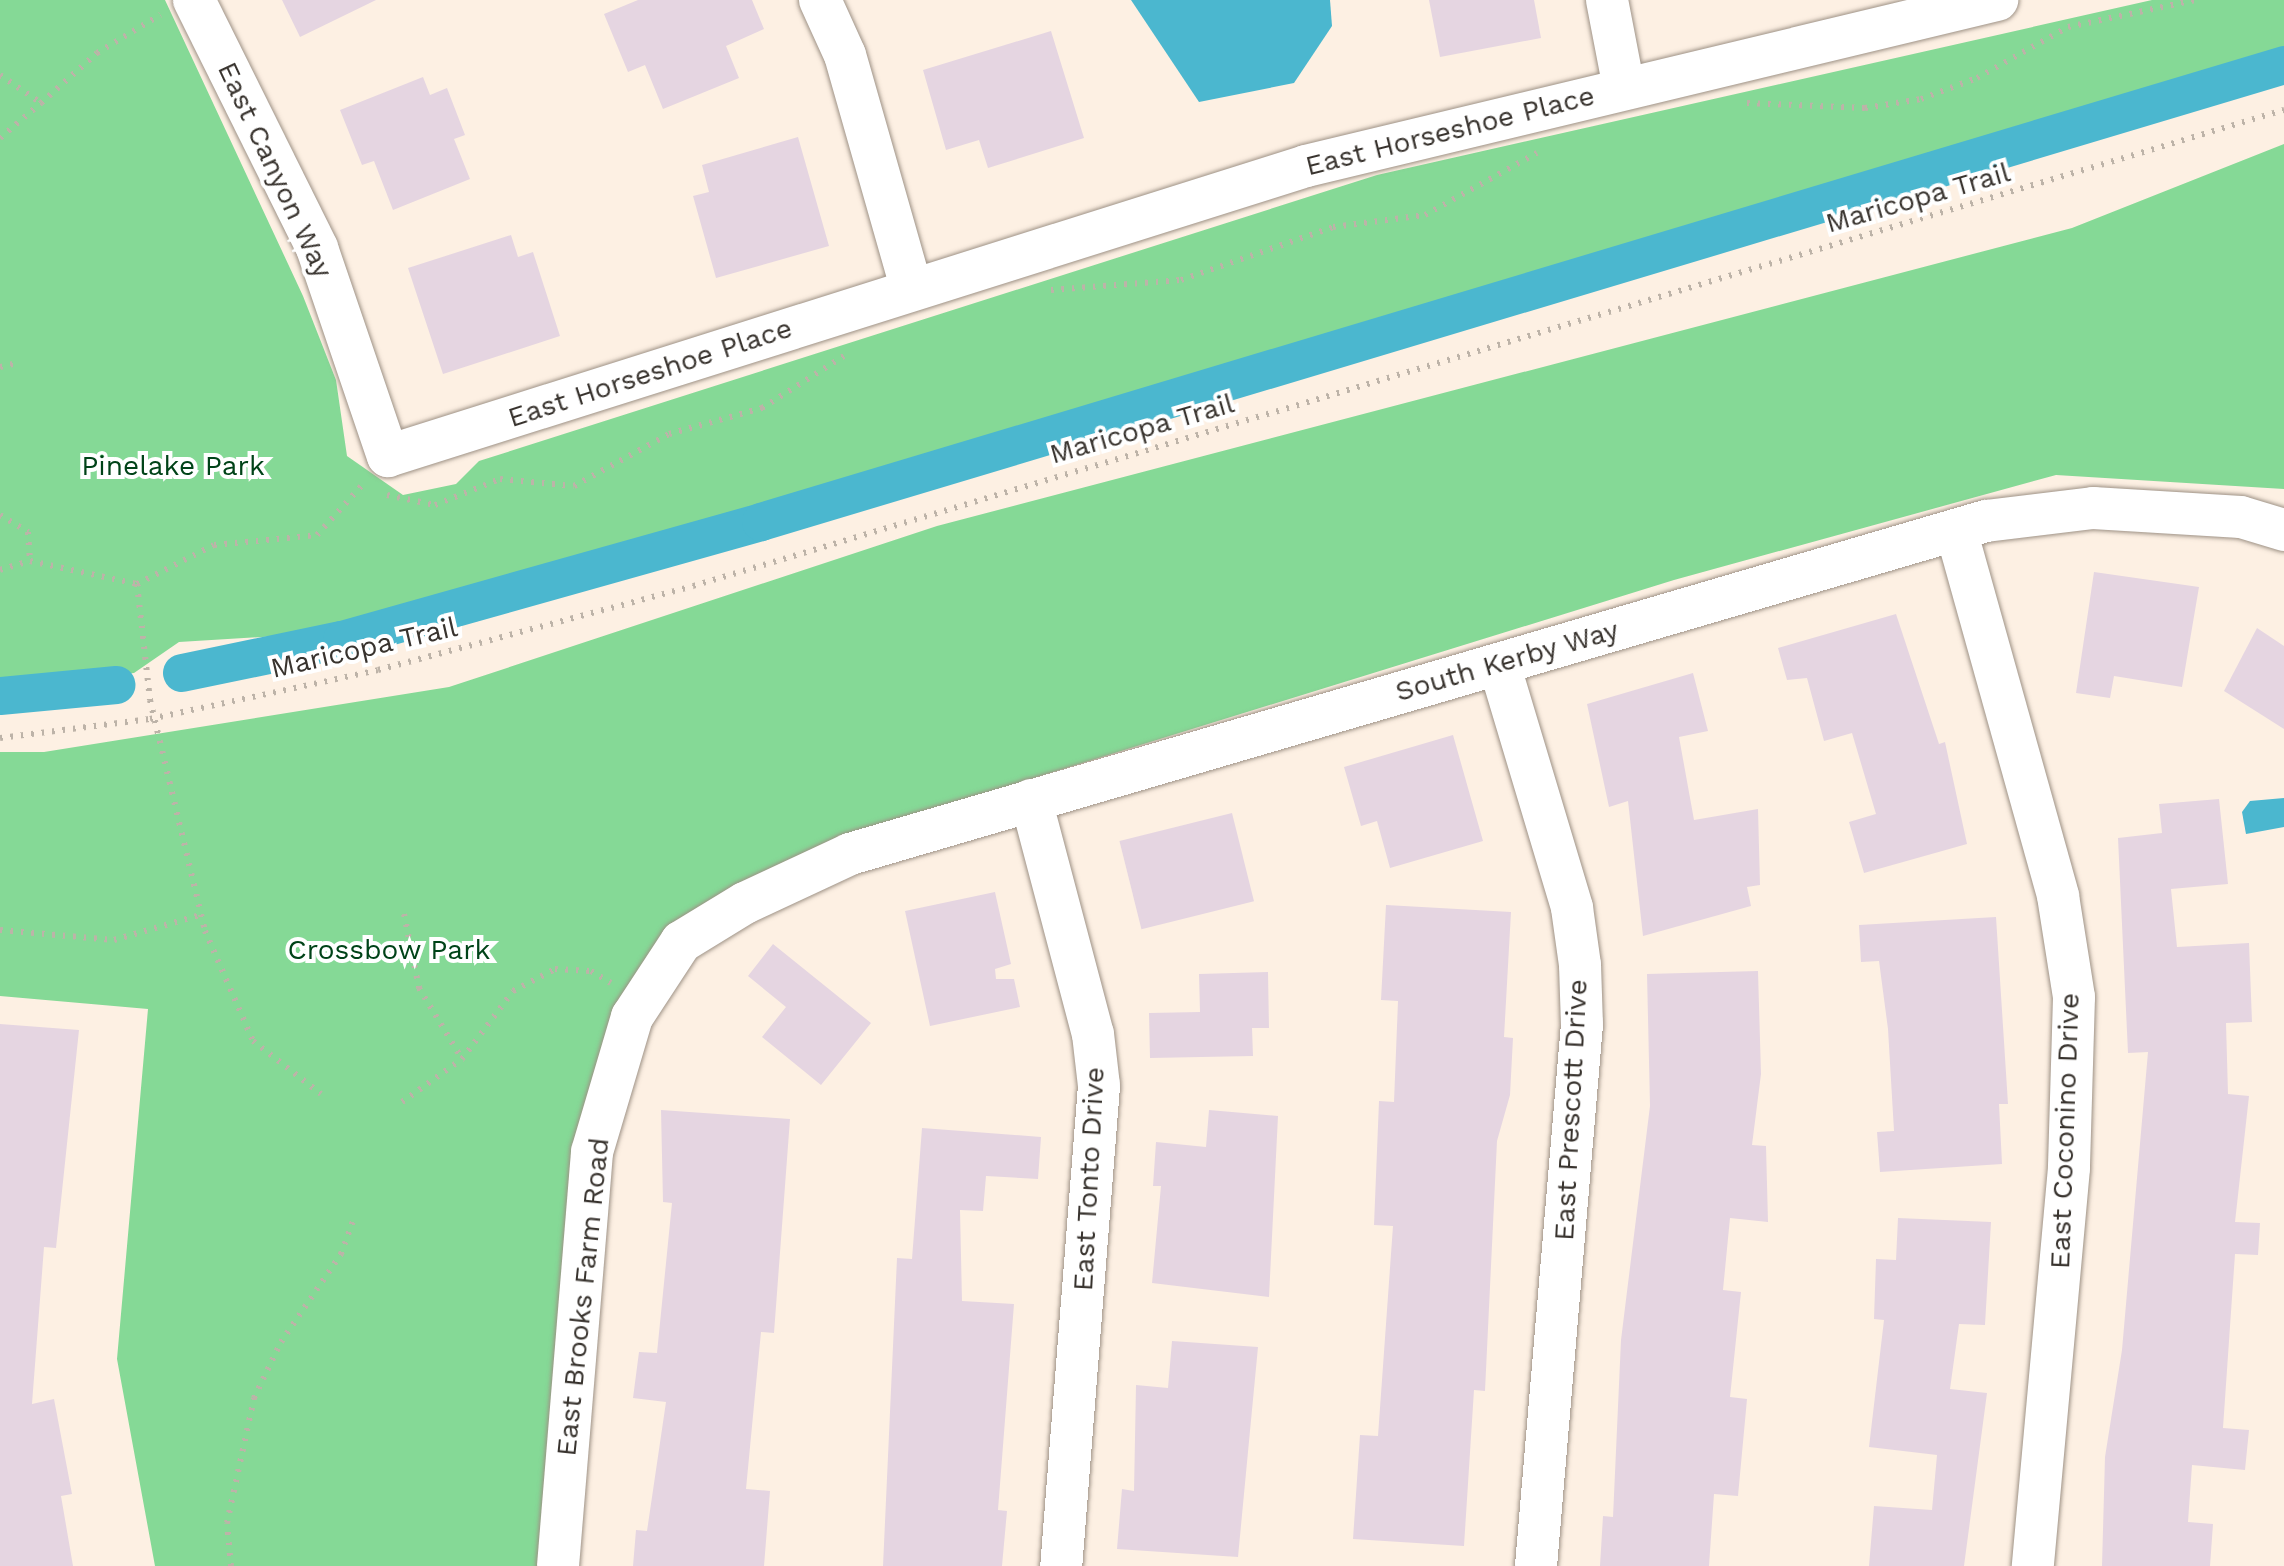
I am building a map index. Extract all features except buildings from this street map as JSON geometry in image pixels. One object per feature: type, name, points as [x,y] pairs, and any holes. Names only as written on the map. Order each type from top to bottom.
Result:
[{"type":"street","points":[[820,0],[845,55],[912,290]]},
{"type":"street","points":[[1607,0],[1624,88]]},
{"type":"street","name":"East Horseshoe Place","points":[[376,470],[912,290],[1306,166],[1997,0]]},
{"type":"street","name":"East Canyon Way","points":[[186,3],[317,248],[376,470]]},
{"type":"street","name":"South Kerby Way","points":[[745,902],[850,854],[1956,530],[2093,508],[2241,517],[2284,530]]},
{"type":"street","name":"East Coconino Drive","points":[[1956,530],[2058,896],[2074,997],[2069,1168],[2033,1566]]},
{"type":"street","name":"East Prescott Drive","points":[[1499,664],[1572,908],[1580,965],[1582,1024],[1536,1566]]},
{"type":"street","name":"East Tonto Drive","points":[[1031,800],[1093,1034],[1099,1086],[1061,1566]]},
{"type":"street","name":"East Brooks Farm Road","points":[[558,1566],[592,1152],[642,1002],[681,942],[745,902]]},
{"type":"path","points":[[1736,105],[1818,101],[1864,108],[1921,99],[1977,78],[2068,27],[2195,0]]},
{"type":"path","points":[[0,138],[133,27],[186,3]]},
{"type":"path","points":[[0,75],[41,104]]},
{"type":"path","name":"Maricopa Trail","points":[[0,738],[154,718],[378,670],[693,586],[2284,110]]},
{"type":"path","points":[[1031,296],[1181,280],[1333,227],[1426,215],[1543,150]]},
{"type":"path","points":[[0,570],[30,561],[136,584],[214,545],[317,536],[376,470],[399,500],[436,505],[500,479],[574,486],[669,434],[762,408],[854,350]]},
{"type":"path","points":[[0,367],[18,363]]},
{"type":"path","points":[[0,515],[28,532],[30,561]]},
{"type":"path","points":[[136,584],[154,718],[200,915],[253,1040],[321,1094]]},
{"type":"path","points":[[404,914],[419,988],[462,1059]]},
{"type":"path","points":[[0,930],[114,940],[200,915]]},
{"type":"path","points":[[402,1102],[462,1059],[513,991],[554,969],[591,971],[642,1002]]},
{"type":"path","points":[[231,1566],[227,1523],[254,1398],[281,1342],[341,1254],[354,1218]]},
{"type":"green space","name":"Pinelake Park","points":[[0,0],[165,0],[303,296],[336,380],[347,456],[403,495],[456,484],[479,461],[1377,175],[2152,0],[2284,0],[2284,60],[484,593],[326,633],[179,642],[134,673],[0,689]]},
{"type":"green space","name":"Crossbow Park","points":[[2284,144],[2284,489],[2056,475],[1674,580],[895,821],[670,927],[587,1119],[540,1566],[155,1566],[117,1359],[148,1009],[0,996],[0,752],[44,752],[449,687],[937,526],[2072,228]]},
{"type":"water","points":[[1131,0],[1330,0],[1332,26],[1294,83],[1199,102]]},
{"type":"water","points":[[2284,798],[2284,827],[2246,834],[2242,812],[2250,801]]},
{"type":"waterway","points":[[182,673],[342,640],[761,522],[2284,65]]},
{"type":"waterway","points":[[0,696],[116,685]]}]
